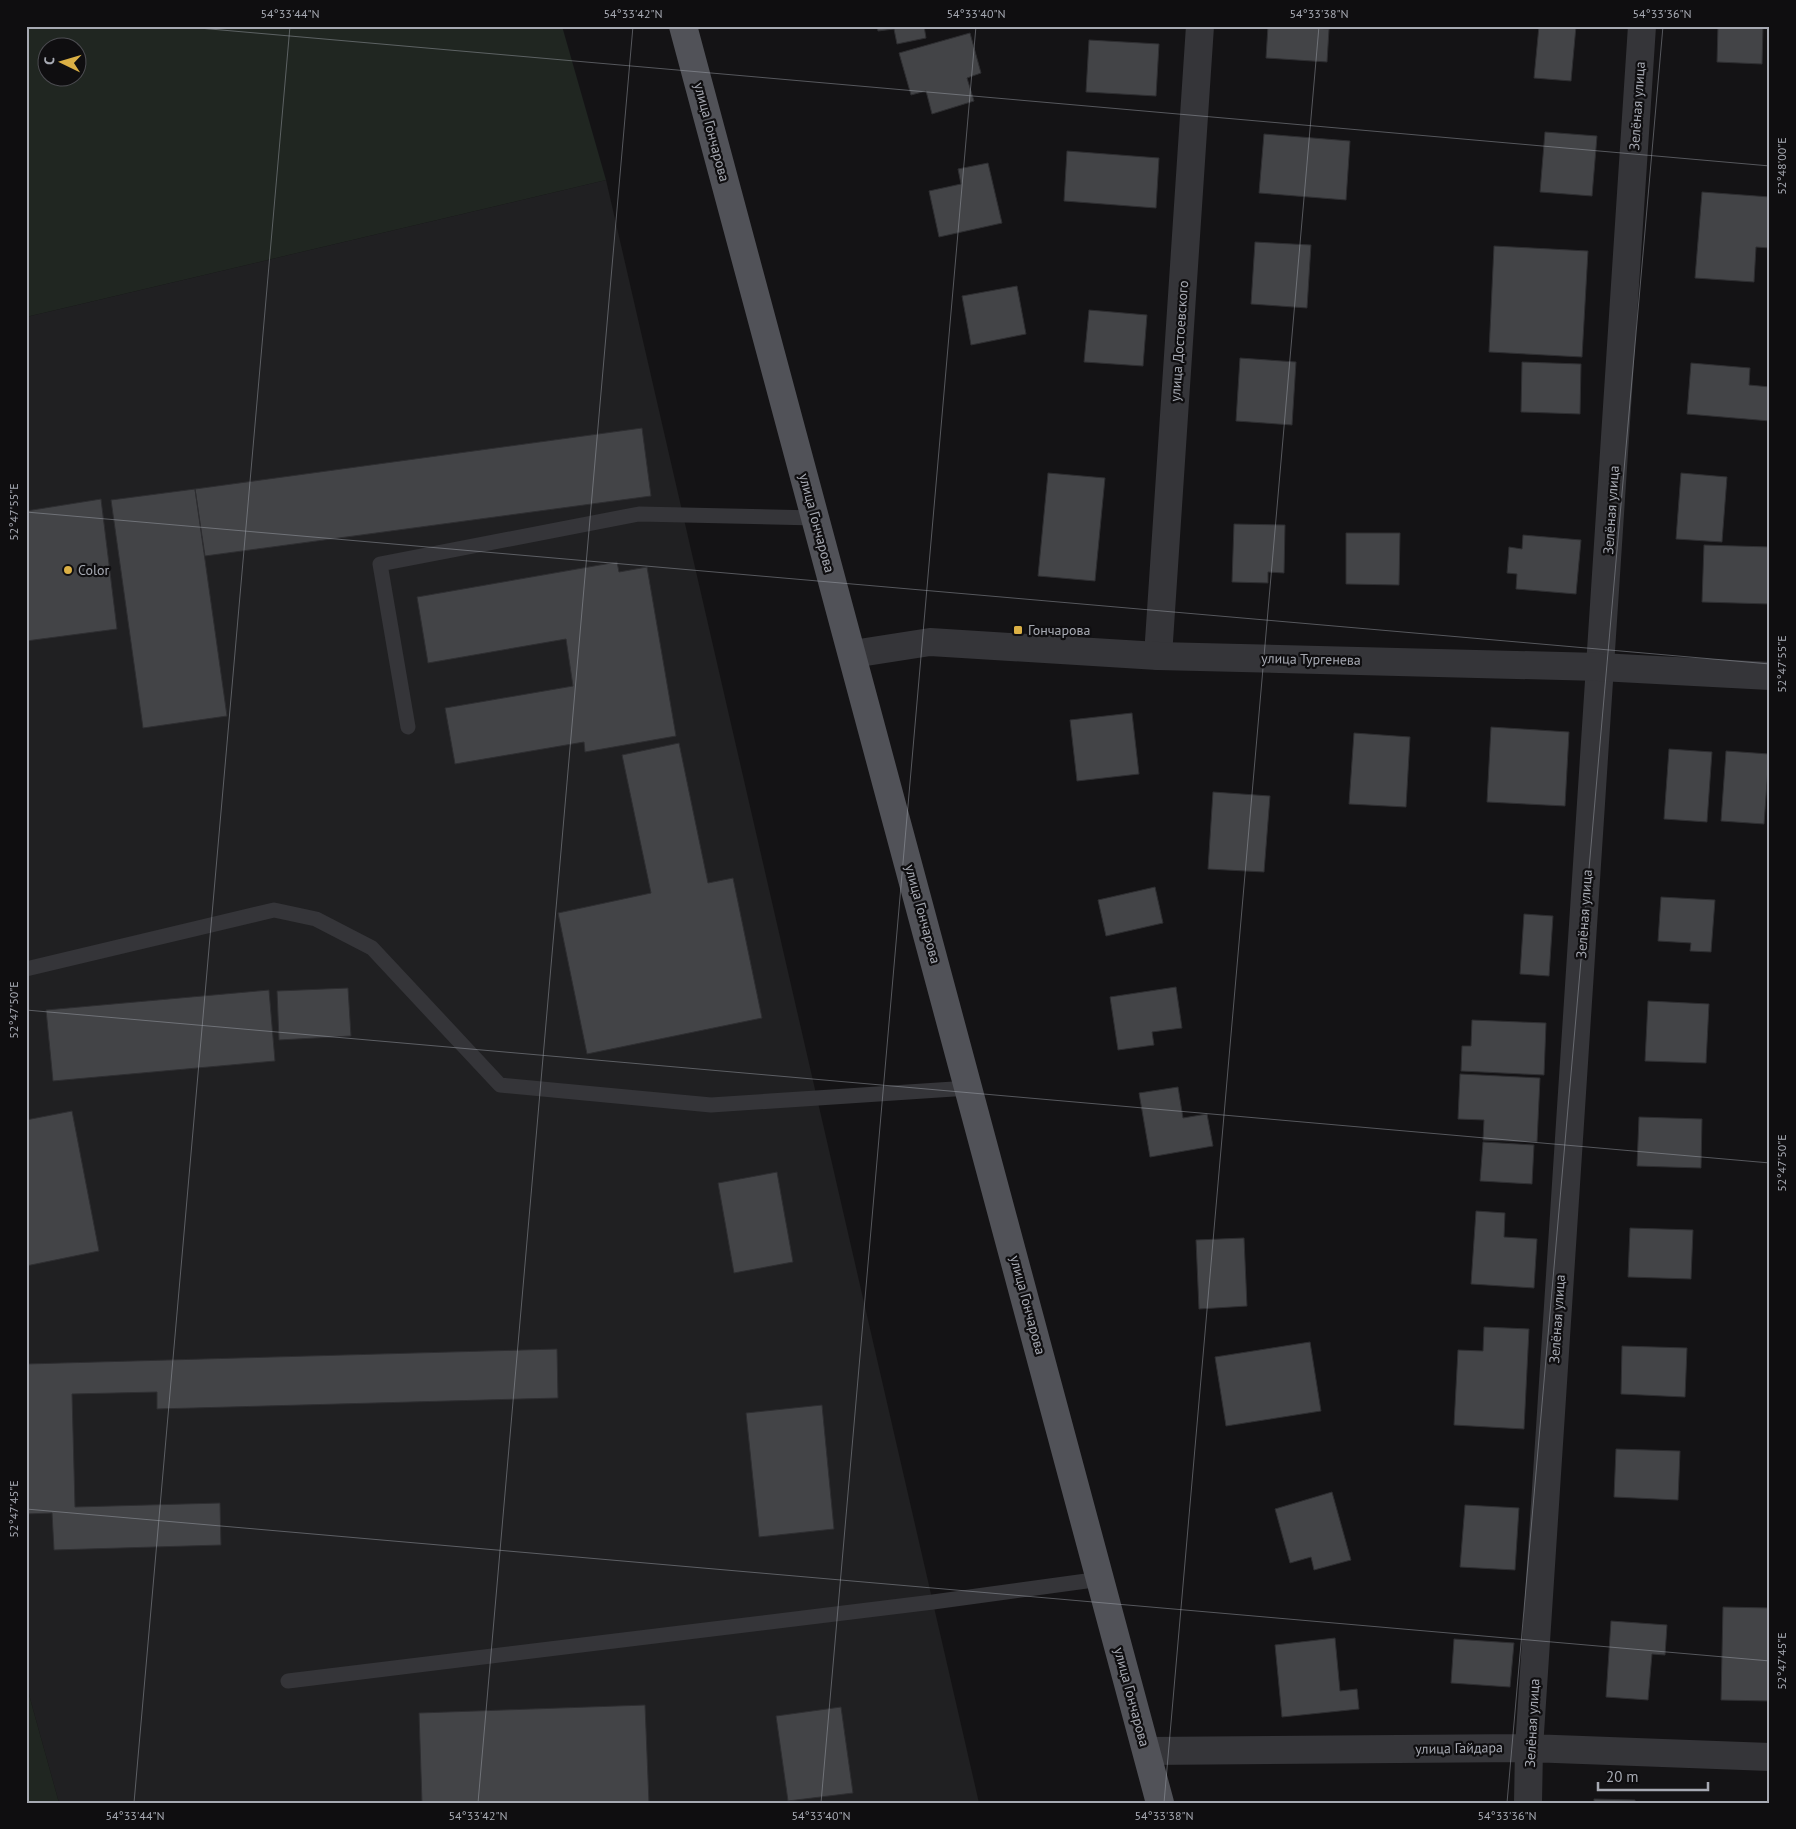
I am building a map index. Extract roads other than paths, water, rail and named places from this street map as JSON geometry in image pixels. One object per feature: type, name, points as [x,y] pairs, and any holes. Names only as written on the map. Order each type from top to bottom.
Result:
[{"type":"main road","name":"улица Гончарова","points":[[683,26],[1160,1803]]},
{"type":"street","name":"улица Достоевского","points":[[1158,656],[1200,26]]},
{"type":"street","name":"Зелёная улица","points":[[1528,1803],[1529,1748],[1642,26]]},
{"type":"street","name":"улица Тургенева","points":[[853,654],[930,642],[1158,656],[1600,667],[1770,676]]},
{"type":"street","name":"улица Гайдара","points":[[1147,1751],[1529,1748],[1770,1757]]},
{"type":"lane","points":[[408,727],[380,564],[639,514],[816,518]]},
{"type":"lane","points":[[26,969],[274,910],[316,919],[372,948],[500,1085],[711,1106],[969,1088]]},
{"type":"lane","points":[[288,1681],[923,1604],[1100,1579]]},
{"type":"place","name":"Color","points":[[68,570]]},
{"type":"place","name":"Гончарова","points":[[1018,630]]}]
